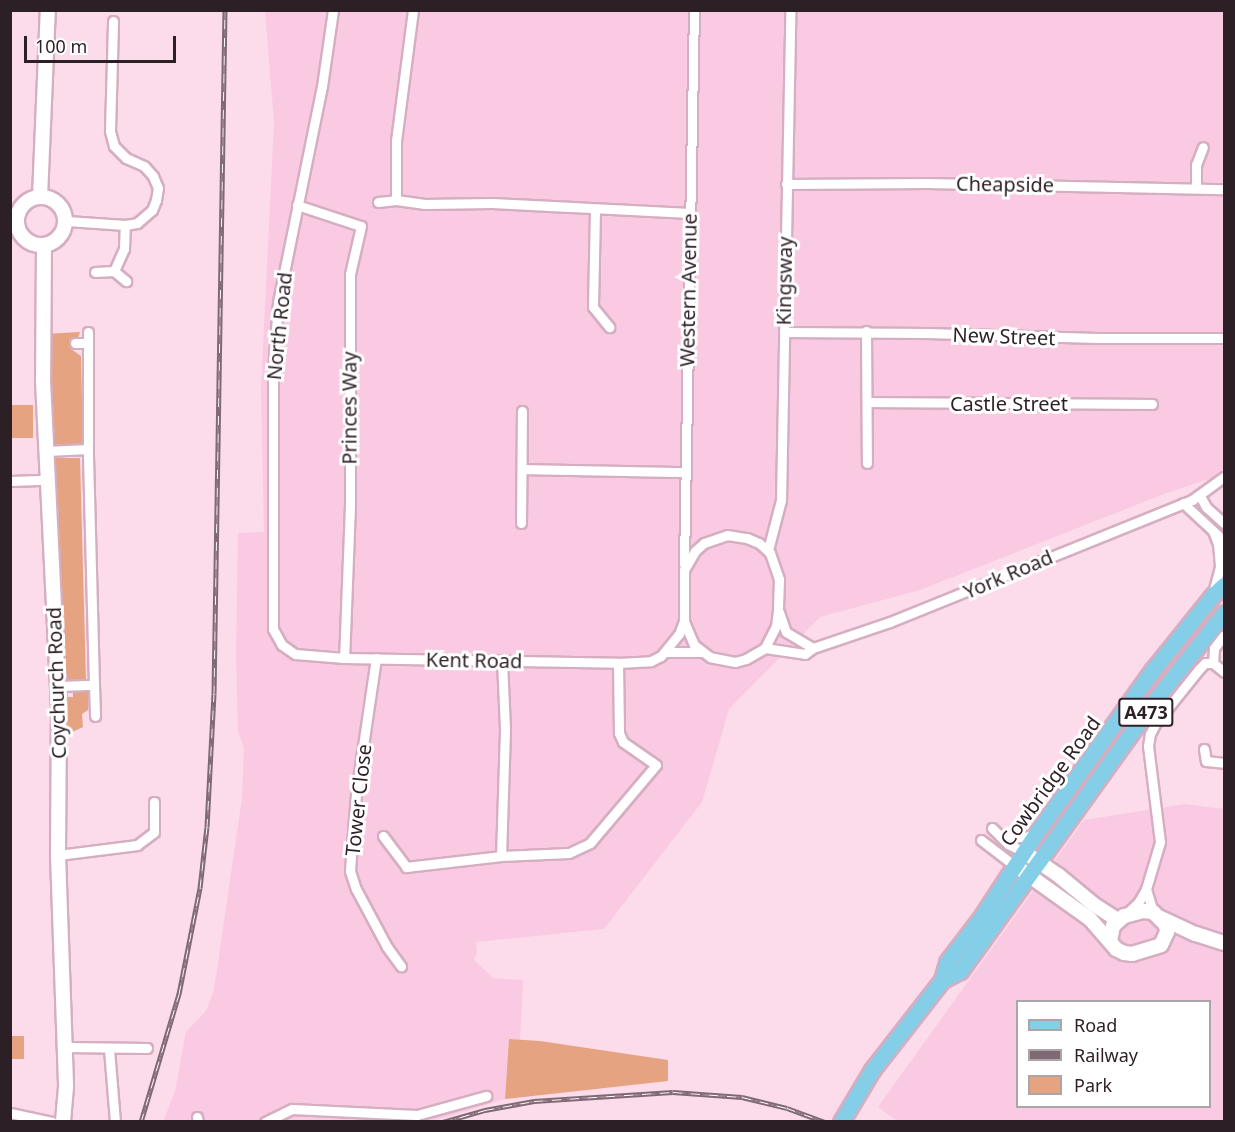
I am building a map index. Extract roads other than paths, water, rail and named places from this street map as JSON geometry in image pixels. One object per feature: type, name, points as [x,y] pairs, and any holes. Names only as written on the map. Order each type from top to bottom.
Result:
[{"type":"main road","points":[[40,197],[48,10]]},
{"type":"main road","points":[[40,197],[59,204],[67,221],[59,237],[44,245],[28,242],[13,228],[21,207],[40,197]]},
{"type":"main road","name":"Coychurch Road","points":[[44,245],[42,313],[47,480],[58,686],[58,855],[66,1107],[63,1122]]},
{"type":"main road","name":"Cowbridge Road","points":[[841,1122],[872,1070],[942,980],[947,962],[980,919],[1037,832],[1152,671],[1212,596],[1224,585]]},
{"type":"main road","name":"Cowbridge Road","points":[[942,980],[960,971],[1151,705],[1224,613]]},
{"type":"main road","points":[[1024,852],[1093,904],[1121,918]]},
{"type":"main road","points":[[1015,866],[1090,919],[1116,949],[1132,954],[1155,948],[1164,941],[1177,936],[1196,934]]},
{"type":"main road","points":[[1110,941],[1113,926],[1121,918],[1143,911],[1157,915],[1196,934],[1224,943]]},
{"type":"main road","points":[[1157,915],[1166,925],[1164,941]]},
{"type":"street","name":"North Road","points":[[282,645],[273,629],[273,370],[278,302],[322,87],[333,10]]},
{"type":"street","points":[[396,200],[396,141],[413,10]]},
{"type":"street","name":"Western Avenue","points":[[684,570],[694,10]]},
{"type":"street","name":"Kingsway","points":[[768,550],[781,500],[789,10]]},
{"type":"street","points":[[67,221],[125,225],[137,223],[152,210],[158,188],[149,171],[126,158],[114,146],[110,132],[113,21]]},
{"type":"street","points":[[1196,187],[1196,165],[1203,147]]},
{"type":"street","name":"Cheapside","points":[[786,184],[1224,189]]},
{"type":"street","points":[[378,202],[396,200],[425,204],[492,204],[690,213]]},
{"type":"street","name":"Princes Way","points":[[297,205],[361,226],[350,274],[350,505],[344,658]]},
{"type":"street","points":[[595,210],[593,306],[609,327]]},
{"type":"street","points":[[114,271],[124,249],[125,225]]},
{"type":"street","points":[[95,272],[114,271],[126,281]]},
{"type":"street","points":[[88,332],[88,449],[95,716]]},
{"type":"street","name":"New Street","points":[[784,332],[1224,338]]},
{"type":"street","points":[[866,332],[867,463]]},
{"type":"street","points":[[75,344],[88,343]]},
{"type":"street","name":"Castle Street","points":[[867,402],[1152,404]]},
{"type":"street","points":[[521,523],[522,411]]},
{"type":"street","points":[[47,451],[88,449]]},
{"type":"street","points":[[523,469],[685,472]]},
{"type":"street","name":"York Road","points":[[765,648],[805,654],[813,648],[890,622],[1200,496],[1224,477]]},
{"type":"street","points":[[10,481],[47,480]]},
{"type":"street","points":[[1200,496],[1206,507],[1224,523]]},
{"type":"street","points":[[1183,503],[1224,541]]},
{"type":"street","points":[[1212,596],[1220,566],[1218,544],[1213,531]]},
{"type":"street","points":[[727,535],[747,538],[768,550],[777,569],[778,610],[776,626],[765,648],[747,659],[735,662],[724,661],[702,652],[688,636],[684,621],[684,570],[689,559],[704,543],[727,535]]},
{"type":"street","points":[[778,610],[786,632],[813,648]]},
{"type":"street","points":[[665,652],[680,634],[684,621]]},
{"type":"street","points":[[1213,663],[1214,648],[1224,635]]},
{"type":"street","name":"Kent Road","points":[[282,645],[296,654],[344,658],[618,663],[651,660],[665,652],[702,652]]},
{"type":"street","name":"Tower Close","points":[[376,658],[356,794],[350,871],[367,909],[401,966]]},
{"type":"street","points":[[501,856],[505,730],[502,660]]},
{"type":"street","points":[[383,836],[406,867],[501,856],[569,853],[590,843],[656,765],[623,742],[619,733],[618,663]]},
{"type":"street","points":[[1121,918],[1138,903],[1146,889],[1161,833],[1148,746],[1150,734],[1155,724],[1205,663],[1213,663],[1224,672]]},
{"type":"street","points":[[58,686],[94,685]]},
{"type":"street","points":[[1204,749],[1206,761],[1224,763]]},
{"type":"street","points":[[58,855],[136,845],[154,832],[154,802]]},
{"type":"street","points":[[992,828],[1008,844],[1024,852]]},
{"type":"street","points":[[1003,837],[1026,837],[1037,832]]},
{"type":"street","points":[[981,840],[1015,866]]},
{"type":"street","points":[[1146,889],[1157,915]]},
{"type":"street","points":[[64,1047],[147,1048]]},
{"type":"street","points":[[109,1049],[115,1122]]},
{"type":"street","points":[[264,1122],[292,1109],[417,1115],[486,1096]]},
{"type":"street","points":[[10,1113],[52,1122]]},
{"type":"railway","points":[[141,1122],[179,994],[200,888],[207,827],[214,694],[225,10]]},
{"type":"railway","points":[[443,1122],[485,1110],[534,1101],[673,1092],[742,1097],[787,1108],[825,1122]]}]
